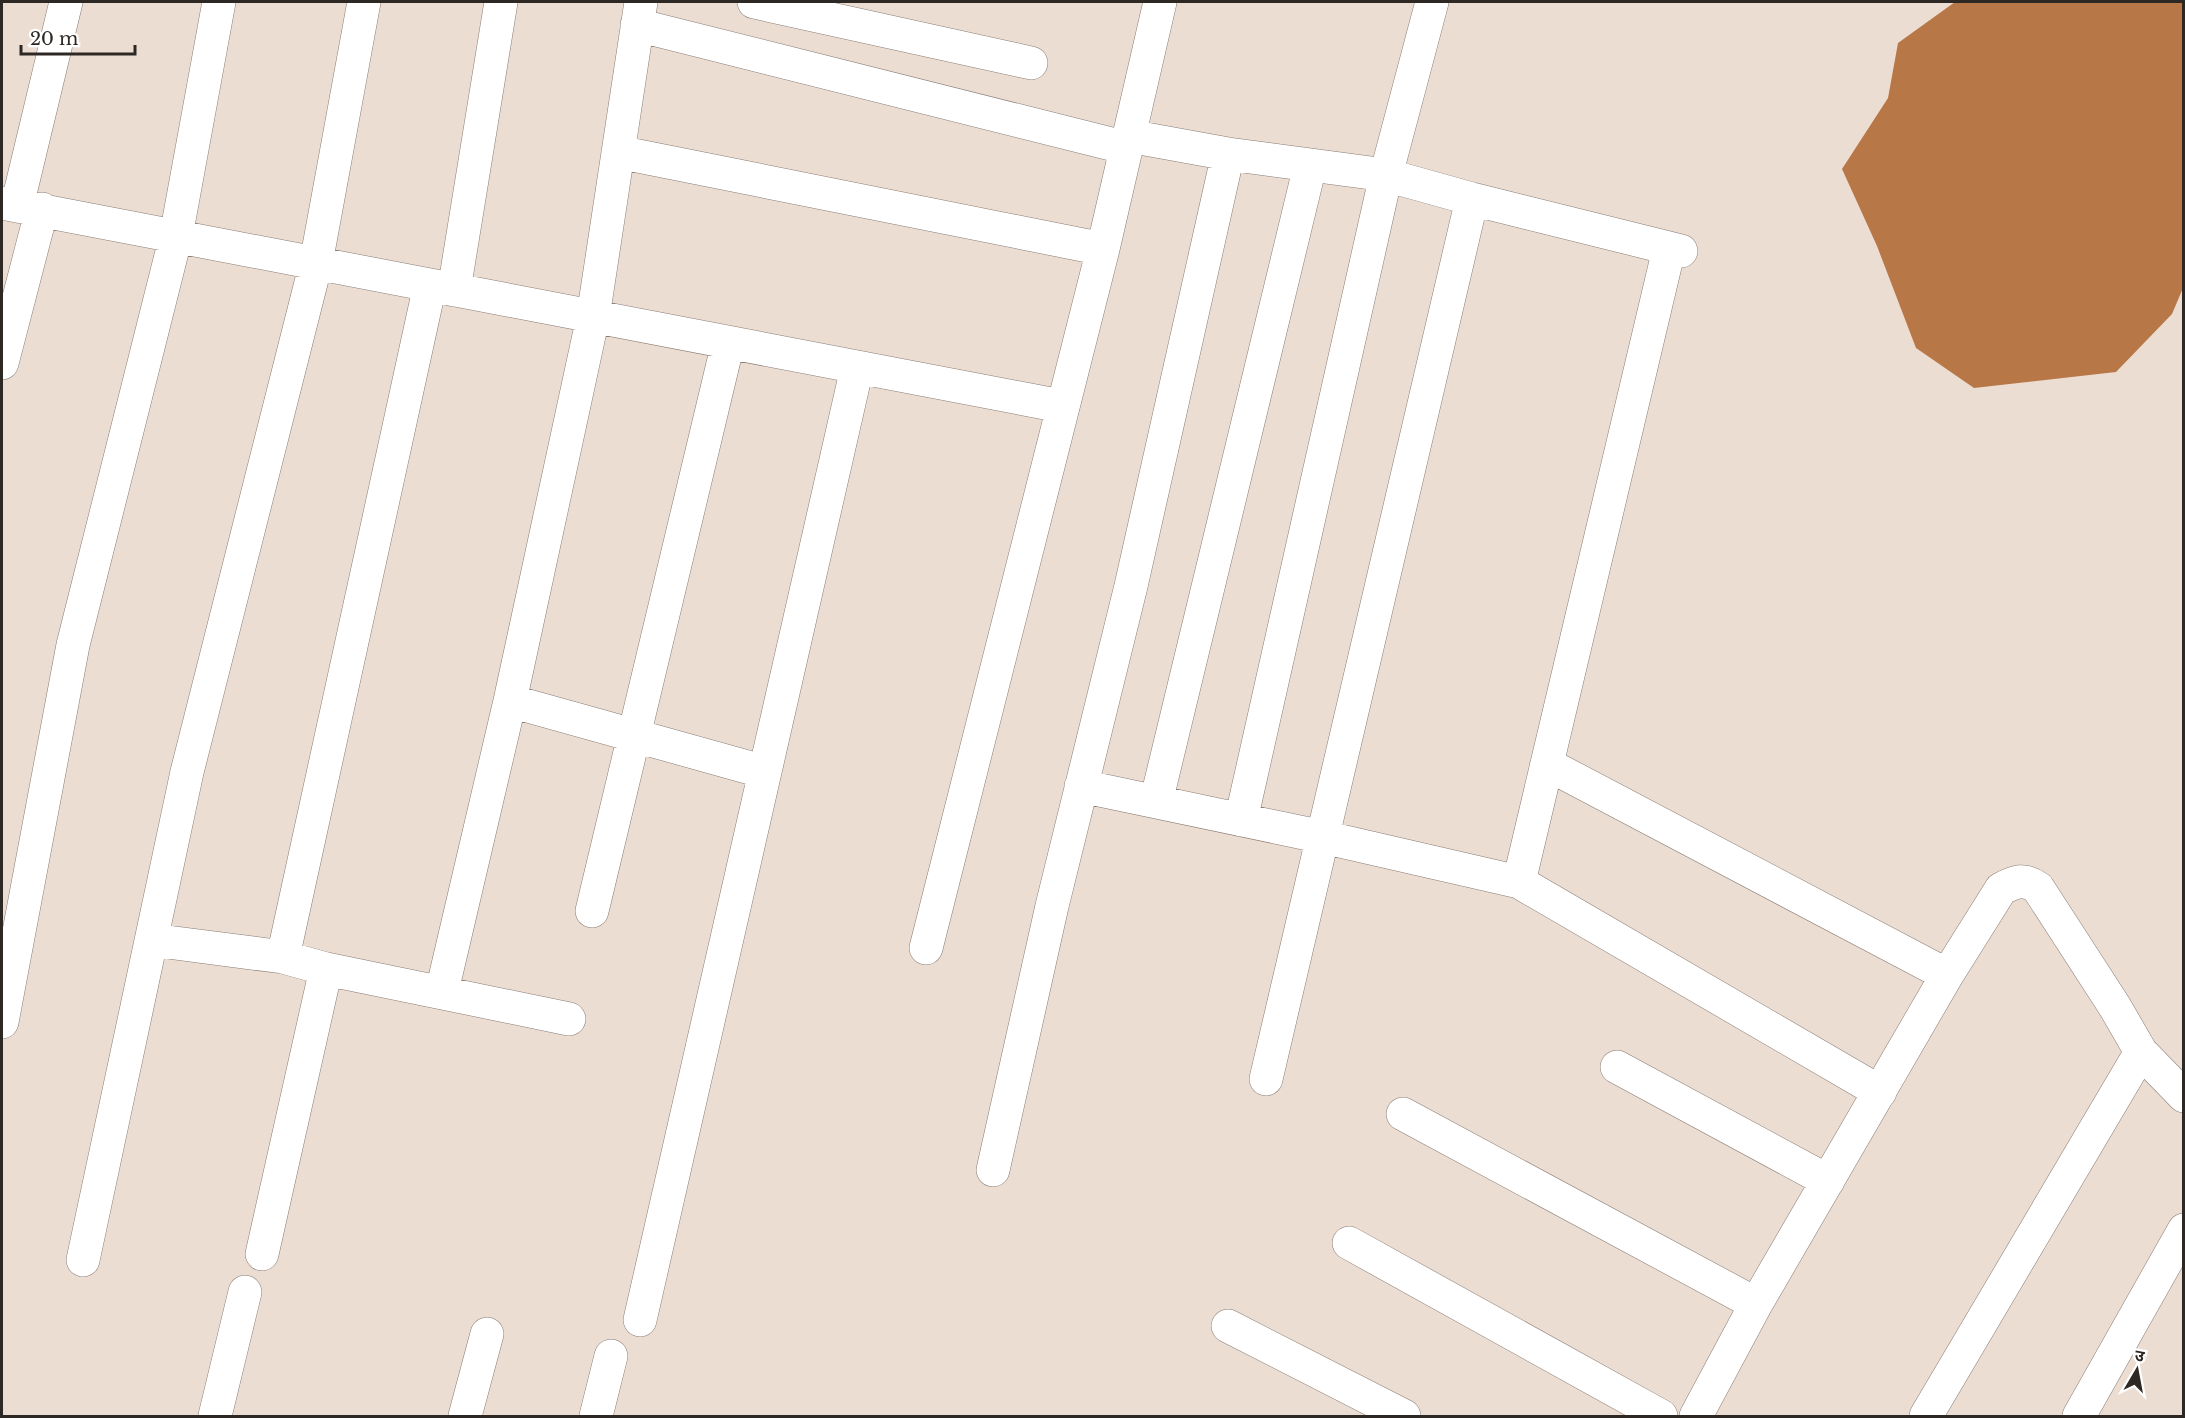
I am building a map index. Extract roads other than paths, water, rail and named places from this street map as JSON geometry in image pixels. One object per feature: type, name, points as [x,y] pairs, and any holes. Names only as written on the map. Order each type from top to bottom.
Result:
[{"type":"street","points":[[2,363],[20,206],[66,2]]},
{"type":"street","points":[[2,1022],[73,645],[176,236],[219,2]]},
{"type":"street","points":[[84,1260],[187,772],[316,263],[364,2]]},
{"type":"street","points":[[283,957],[442,288],[501,2]]},
{"type":"street","points":[[754,2],[1031,63]]},
{"type":"street","points":[[926,948],[1102,249],[1160,2]]},
{"type":"street","points":[[1241,820],[1386,175],[1432,2]]},
{"type":"street","points":[[442,991],[510,701],[593,317],[639,13],[1128,142],[1386,175],[1472,200],[1675,250],[1518,882]]},
{"type":"street","points":[[618,152],[1102,249]]},
{"type":"street","points":[[993,1170],[1081,786],[1131,586],[1228,154]]},
{"type":"street","points":[[1156,802],[1310,166]]},
{"type":"street","points":[[1266,1078],[1472,200]]},
{"type":"street","points":[[20,206],[1061,406]]},
{"type":"street","points":[[592,911],[728,343]]},
{"type":"street","points":[[640,1320],[857,368]]},
{"type":"street","points":[[510,701],[765,772]]},
{"type":"street","points":[[1546,767],[1560,771],[1947,975]]},
{"type":"street","points":[[1081,786],[1323,837],[1518,882],[1880,1092]]},
{"type":"street","points":[[1696,1416],[1756,1304],[1947,975],[2001,889],[2015,882],[2028,881],[2050,903],[2141,1052],[2184,1096]]},
{"type":"street","points":[[152,940],[283,957],[326,969],[442,991],[569,1019]]},
{"type":"street","points":[[262,1254],[326,969]]},
{"type":"street","points":[[1926,1416],[2141,1052]]},
{"type":"street","points":[[1617,1067],[1828,1181]]},
{"type":"street","points":[[1403,1114],[1756,1304]]},
{"type":"street","points":[[2079,1416],[2184,1230]]},
{"type":"street","points":[[1349,1243],[1661,1416]]},
{"type":"street","points":[[215,1416],[246,1292]]},
{"type":"street","points":[[1228,1326],[1404,1416]]},
{"type":"street","points":[[465,1416],[487,1334]]},
{"type":"street","points":[[596,1416],[611,1356]]}]
